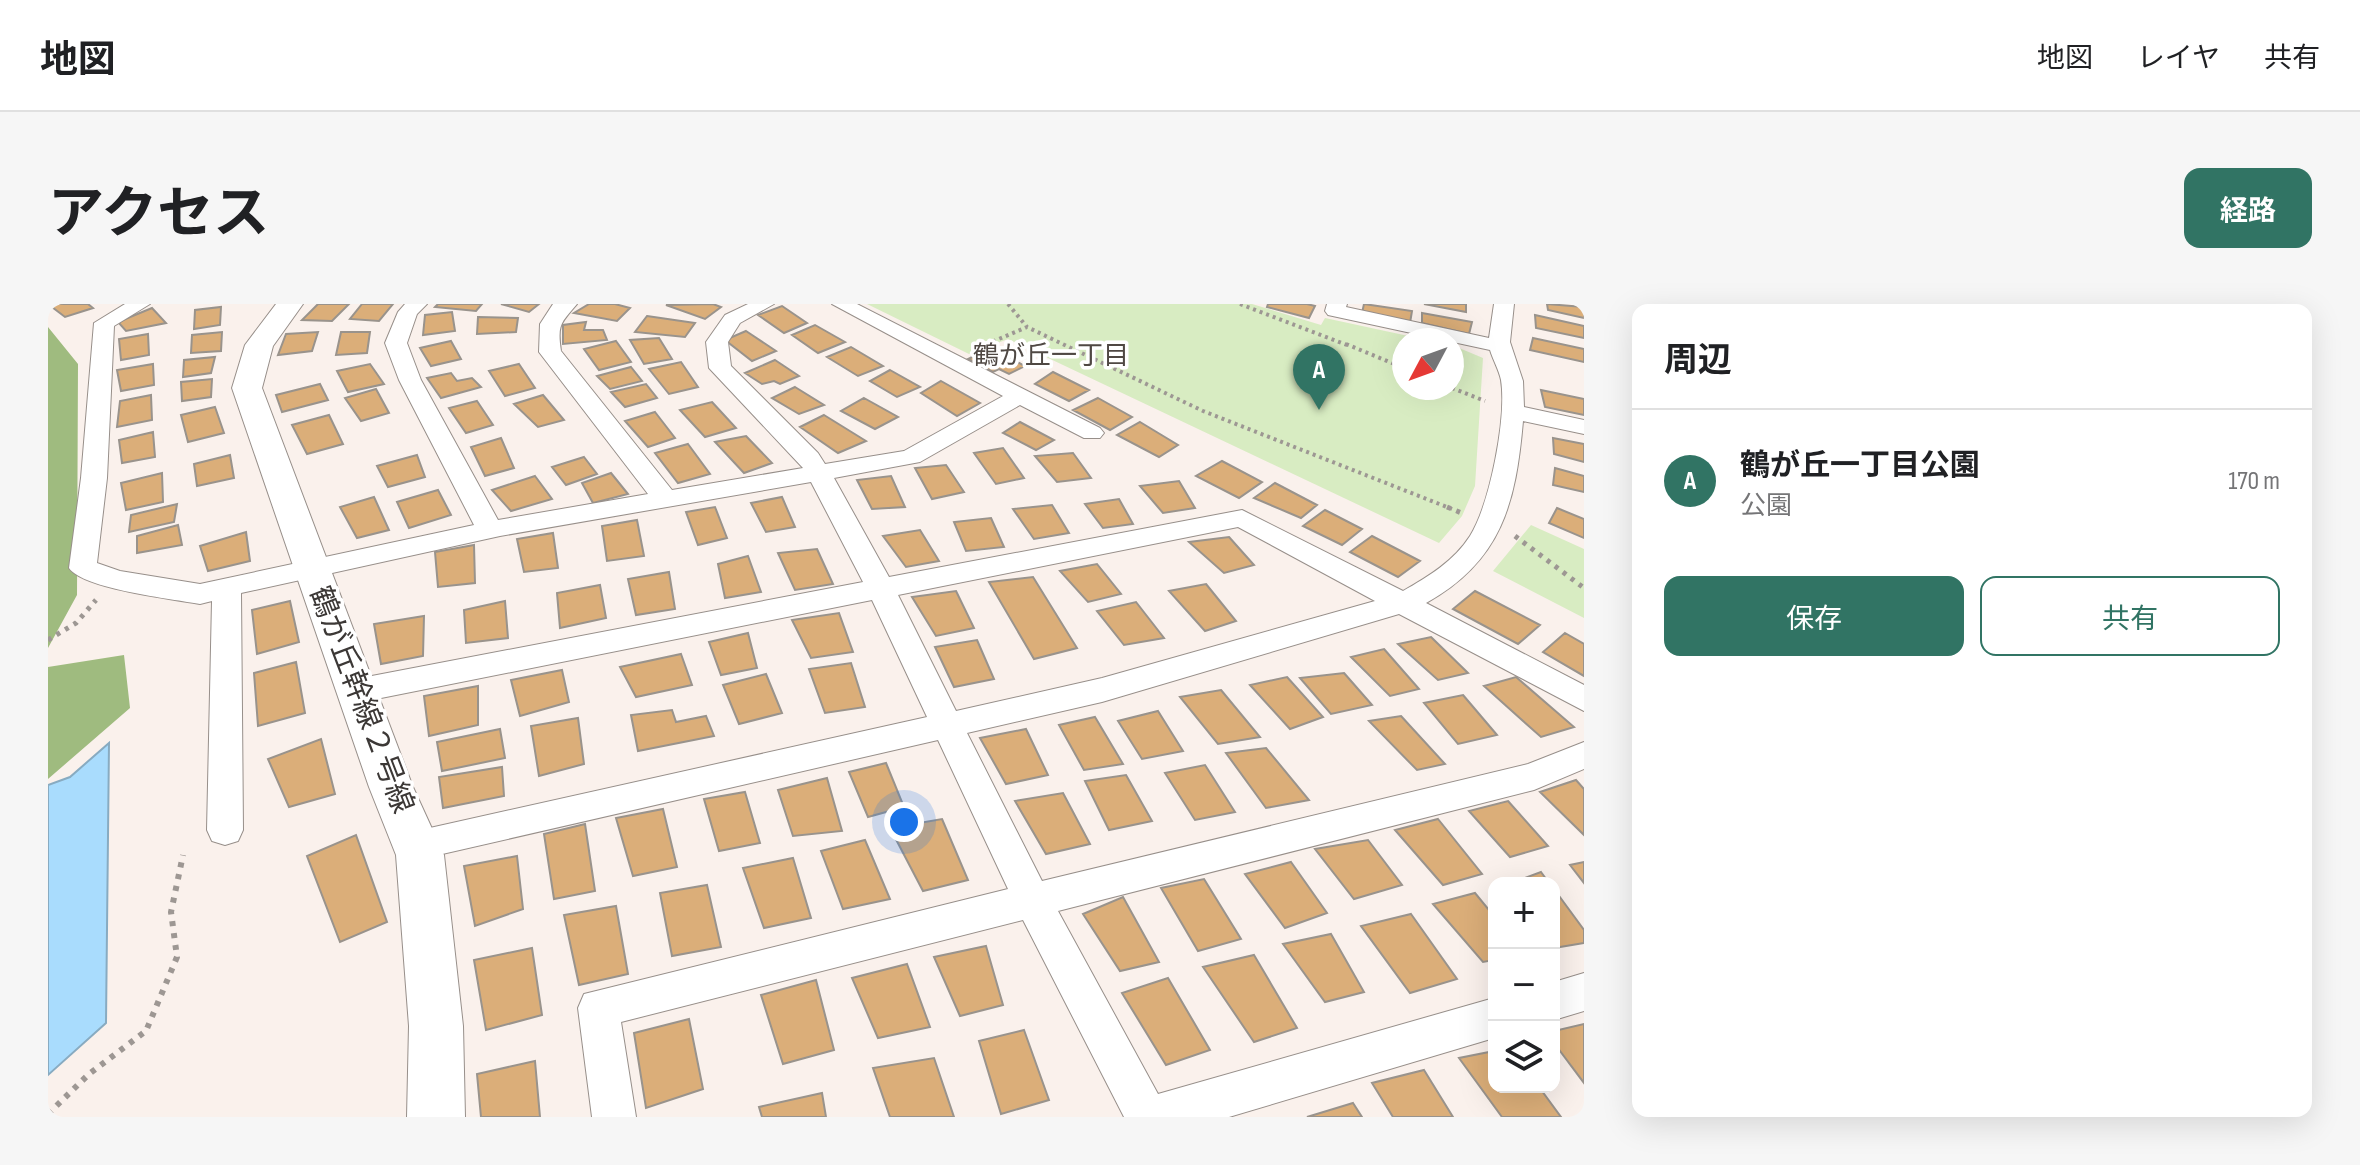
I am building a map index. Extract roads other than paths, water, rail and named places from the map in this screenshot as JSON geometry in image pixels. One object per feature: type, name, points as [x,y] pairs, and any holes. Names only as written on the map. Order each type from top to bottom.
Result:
[{"type":"street","points":[[140,304],[104,323],[94,478],[83,568],[116,580],[200,594],[311,567],[490,530],[911,457],[1020,396]]},
{"type":"street","name":"鶴が丘幹線２号線","points":[[288,304],[259,345],[247,388],[356,691],[420,855],[436,1026],[436,1117]]},
{"type":"street","points":[[417,304],[408,312],[396,343],[410,380],[490,530]]},
{"type":"street","points":[[567,304],[558,308],[546,328],[550,352],[666,500]]},
{"type":"street","points":[[764,304],[732,319],[717,342],[720,368],[809,458],[819,474],[881,589],[1032,900],[1147,1117]]},
{"type":"street","points":[[842,304],[1092,433]]},
{"type":"street","points":[[416,845],[1102,690],[1405,602],[1426,591],[1468,559],[1492,525],[1505,485],[1512,412],[1512,378],[1499,346],[1504,304]]},
{"type":"street","points":[[1336,307],[1499,346]]},
{"type":"street","points":[[1512,412],[1584,427]]},
{"type":"street","points":[[356,691],[1242,518],[1584,699]]},
{"type":"street","points":[[225,830],[227,587]]},
{"type":"street","points":[[614,1117],[598,1008],[1534,776],[1584,755]]},
{"type":"street","points":[[1560,999],[1584,992]]},
{"type":"street","points":[[1155,1117],[1488,1020]]},
{"type":"water","points":[[109,743],[106,1023],[48,1075],[48,785],[70,777]]},
{"type":"place","name":"鶴が丘一丁目公園","points":[[1319,410]]},
{"type":"district","name":"鶴が丘一丁目","points":[[1051,356]]}]
